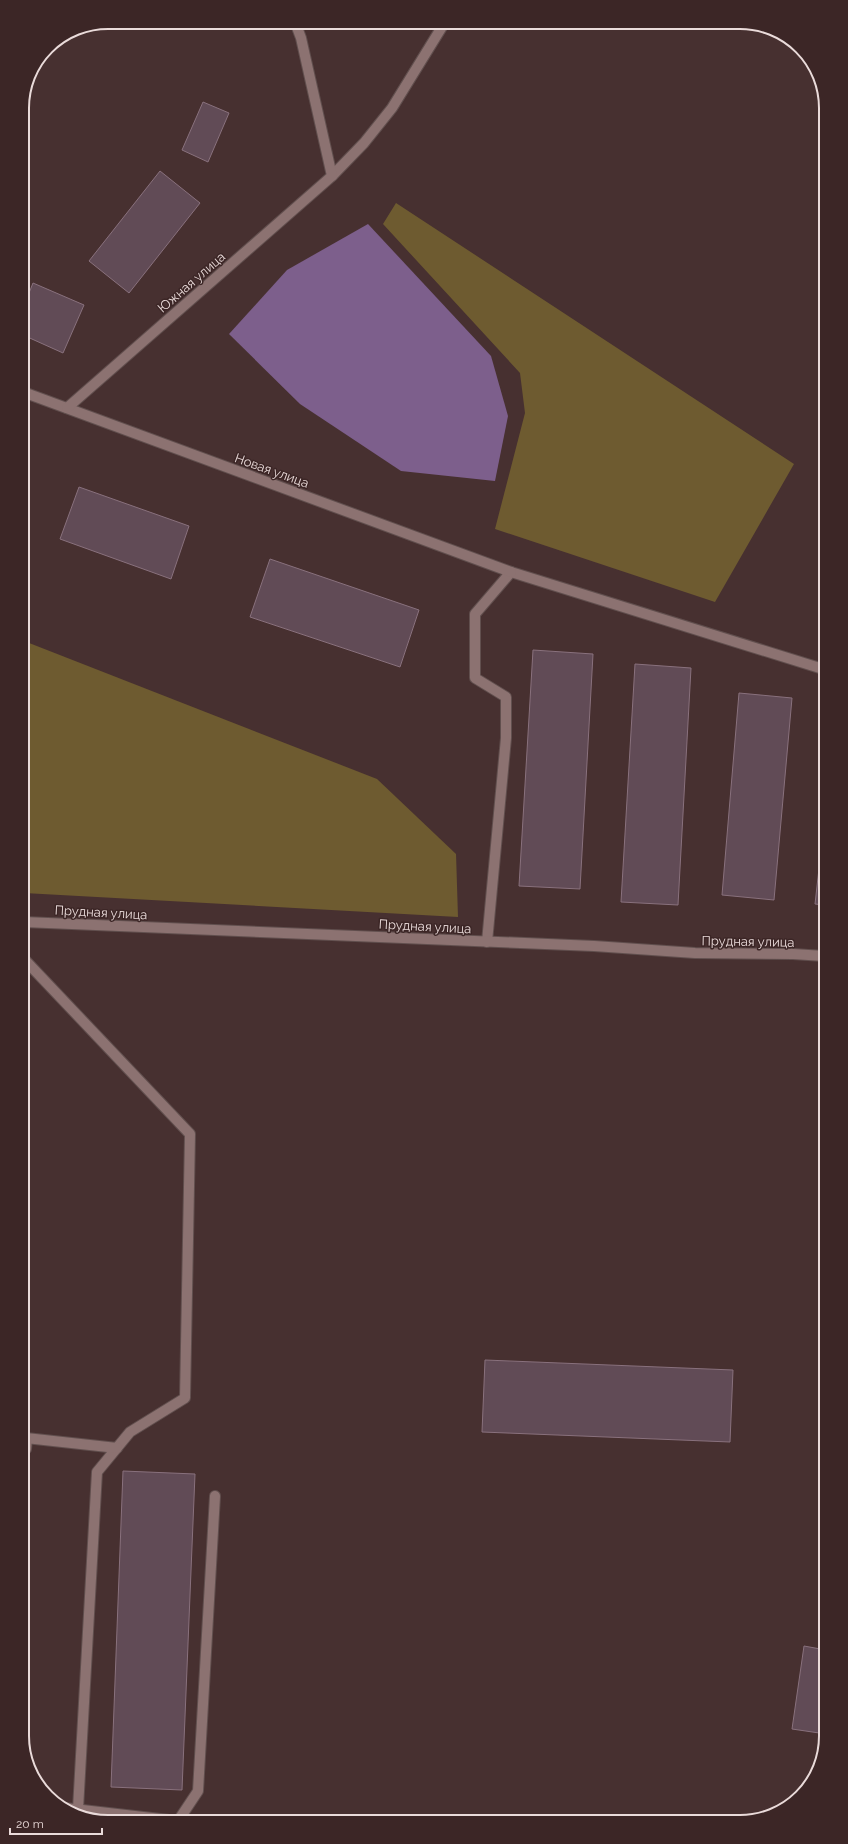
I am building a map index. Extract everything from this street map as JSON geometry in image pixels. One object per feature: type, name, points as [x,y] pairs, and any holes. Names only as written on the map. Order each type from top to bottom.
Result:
[{"type":"street","points":[[297,29],[301,38],[332,176]]},
{"type":"street","name":"Южная улица","points":[[67,408],[332,176],[364,143],[392,108],[441,29]]},
{"type":"street","name":"Новая улица","points":[[29,394],[512,572],[819,668]]},
{"type":"street","points":[[487,942],[506,738],[506,697],[474,678],[475,614],[512,572]]},
{"type":"street","name":"Прудная улица","points":[[29,922],[594,946],[695,953],[819,956]]},
{"type":"street","points":[[29,964],[190,1134],[185,1398],[130,1432],[97,1472],[79,1809]]},
{"type":"street","points":[[29,1438],[117,1448]]},
{"type":"street","points":[[182,1815],[198,1791],[215,1496]]},
{"type":"street","points":[[87,1812],[119,1815]]},
{"type":"shaded area","points":[[396,203],[794,464],[715,602],[495,529],[525,413],[520,373],[383,224]]},
{"type":"shaded area","points":[[368,224],[491,356],[508,416],[495,481],[401,471],[300,404],[229,334],[287,270]]},
{"type":"shaded area","points":[[29,643],[377,779],[456,854],[458,917],[29,893]]},
{"type":"building","points":[[203,102],[229,113],[208,162],[182,150]]},
{"type":"building","points":[[160,171],[200,203],[129,293],[89,261]]},
{"type":"building","points":[[33,283],[84,305],[63,353],[29,338],[29,293]]},
{"type":"building","points":[[79,487],[189,526],[171,579],[60,539]]},
{"type":"building","points":[[270,559],[419,610],[400,667],[250,617]]},
{"type":"building","points":[[533,650],[593,654],[580,889],[519,886]]},
{"type":"building","points":[[635,664],[691,668],[678,905],[621,902]]},
{"type":"building","points":[[739,693],[792,698],[774,900],[722,895]]},
{"type":"building","points":[[819,868],[819,904],[815,904]]},
{"type":"building","points":[[485,1360],[733,1370],[730,1442],[482,1432]]},
{"type":"building","points":[[123,1471],[195,1474],[182,1790],[111,1787]]},
{"type":"building","points":[[804,1646],[819,1649],[819,1733],[792,1729]]}]
